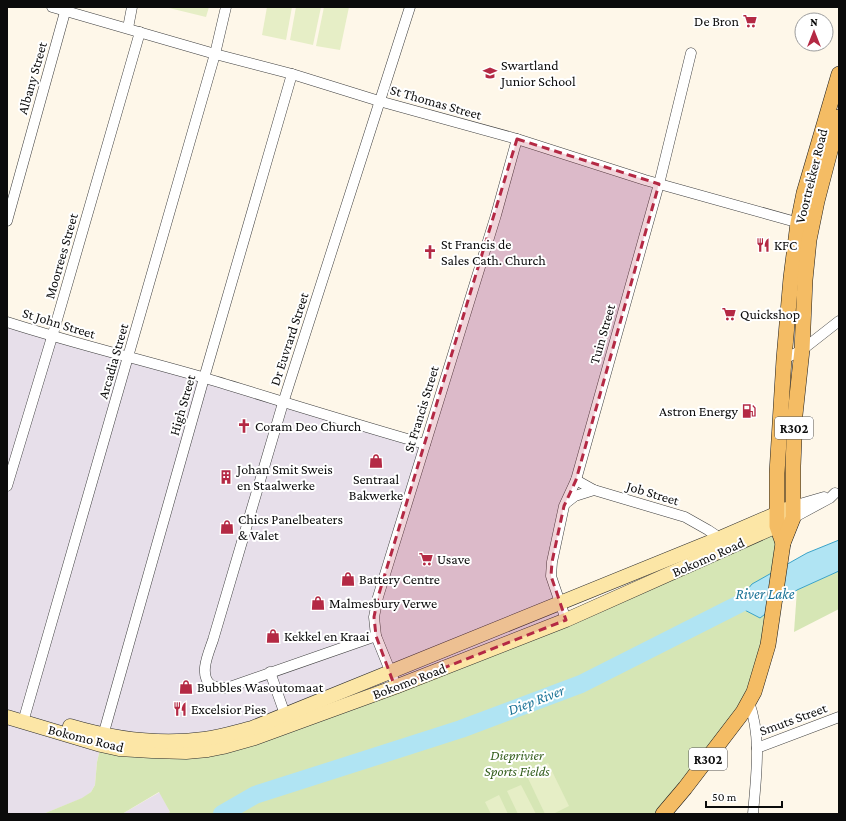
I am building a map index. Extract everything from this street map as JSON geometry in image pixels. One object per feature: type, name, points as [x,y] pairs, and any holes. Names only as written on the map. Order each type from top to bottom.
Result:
[{"type":"main road","name":"Voortrekker Road","points":[[663,814],[737,721],[754,692],[765,660],[780,558],[793,512],[795,415],[802,350],[805,280],[804,193],[839,74]]},
{"type":"main road","name":"Voortrekker Road","points":[[783,543],[777,520],[777,473],[784,359],[805,224],[839,117]]},
{"type":"main road","name":"Bokomo Road","points":[[7,708],[24,717],[102,740],[152,742],[198,740],[287,720],[395,687],[566,620],[793,512]]},
{"type":"main road","name":"Bokomo Road","points":[[287,720],[390,672],[560,602],[720,538],[777,520]]},
{"type":"main road","name":"Bokomo Road","points":[[7,717],[24,717]]},
{"type":"street","name":"St Thomas Street","points":[[52,7],[215,54],[292,74],[379,101],[517,139],[659,184],[805,224]]},
{"type":"street","points":[[128,28],[132,7]]},
{"type":"street","name":"Arcadia Street","points":[[24,717],[215,54],[226,7]]},
{"type":"street","name":"Dr Euvrard Street","points":[[270,672],[227,688],[217,688],[211,685],[205,673],[209,652],[283,403],[410,7]]},
{"type":"street","name":"Albany Street","points":[[7,221],[66,12]]},
{"type":"street","name":"Moorrees Street","points":[[7,486],[52,337],[140,32]]},
{"type":"street","name":"Tuin Street","points":[[566,620],[551,576],[552,562],[564,506],[576,480],[659,184],[691,53]]},
{"type":"street","name":"High Street","points":[[102,740],[204,378],[292,74]]},
{"type":"street","name":"St Francis Street","points":[[395,687],[376,636],[374,617],[378,597],[496,215],[517,139]]},
{"type":"street","points":[[784,359],[802,350],[839,321]]},
{"type":"street","name":"St John Street","points":[[7,322],[52,337],[204,378],[283,403],[425,444]]},
{"type":"street","name":"Job Street","points":[[576,480],[594,490],[685,517],[720,538]]},
{"type":"street","points":[[564,506],[575,496],[594,490]]},
{"type":"street","points":[[793,512],[837,492]]},
{"type":"street","points":[[287,720],[270,672],[376,636]]},
{"type":"street","points":[[749,702],[757,732],[753,814]]},
{"type":"street","name":"Smuts Street","points":[[757,748],[839,718]]},
{"type":"highlighted area","points":[[517,139],[659,184],[576,480],[564,506],[552,562],[551,576],[566,620],[395,687],[376,636],[374,617],[378,597]]},
{"type":"shaded area","points":[[517,139],[659,184],[552,562],[566,620],[272,732],[101,745],[97,762],[95,785],[91,792],[83,798],[43,814],[7,814],[7,322],[425,444]]},
{"type":"shaded area","points":[[160,792],[170,812],[167,814],[122,814]]},
{"type":"green space","points":[[165,7],[209,7],[206,17]]},
{"type":"green space","points":[[267,7],[292,7],[286,40],[262,35]]},
{"type":"green space","points":[[296,7],[321,7],[313,45],[290,40]]},
{"type":"green space","points":[[324,7],[349,7],[340,50],[316,46]]},
{"type":"green space","name":"Dieprivier Sports Fields","points":[[777,526],[783,543],[758,682],[663,814],[167,814],[170,812],[159,792],[122,814],[43,814],[82,798],[91,792],[95,785],[97,762],[101,745],[307,719]]},
{"type":"green space","points":[[839,571],[839,609],[794,632],[797,590]]},
{"type":"green space","points":[[548,763],[569,806],[553,814],[545,814],[526,774]]},
{"type":"green space","points":[[521,785],[536,814],[518,814],[507,791]]},
{"type":"green space","points":[[499,795],[508,814],[491,814],[485,802]]},
{"type":"water","name":"River Lake","points":[[839,540],[839,571],[797,590],[760,618],[735,605],[752,584],[807,553]]},
{"type":"waterway","name":"Diep River","points":[[222,814],[255,795],[461,729],[581,684],[757,595]]},
{"type":"place","name":"De Bron","points":[[750,21]]},
{"type":"place","name":"Swartland Junior School","points":[[490,73]]},
{"type":"place","name":"KFC","points":[[763,245]]},
{"type":"place","name":"St Francis de Sales Cath. Church","points":[[430,252]]},
{"type":"place","name":"Quickshop","points":[[729,314]]},
{"type":"place","name":"Astron Energy","points":[[749,411]]},
{"type":"place","name":"Coram Deo Church","points":[[244,426]]},
{"type":"place","name":"Sentraal Bakwerke","points":[[376,461]]},
{"type":"place","name":"Johan Smit Sweis en Staalwerke","points":[[226,477]]},
{"type":"place","name":"Chics Panelbeaters & Valet","points":[[227,527]]},
{"type":"place","name":"Usave","points":[[426,559]]},
{"type":"place","name":"Battery Centre","points":[[348,579]]},
{"type":"place","name":"Malmesbury Verwe","points":[[318,603]]},
{"type":"place","name":"Kekkel en Kraai","points":[[273,636]]},
{"type":"place","name":"Bubbles Wasoutomaat","points":[[186,687]]},
{"type":"place","name":"Excelsior Pies","points":[[180,709]]}]
